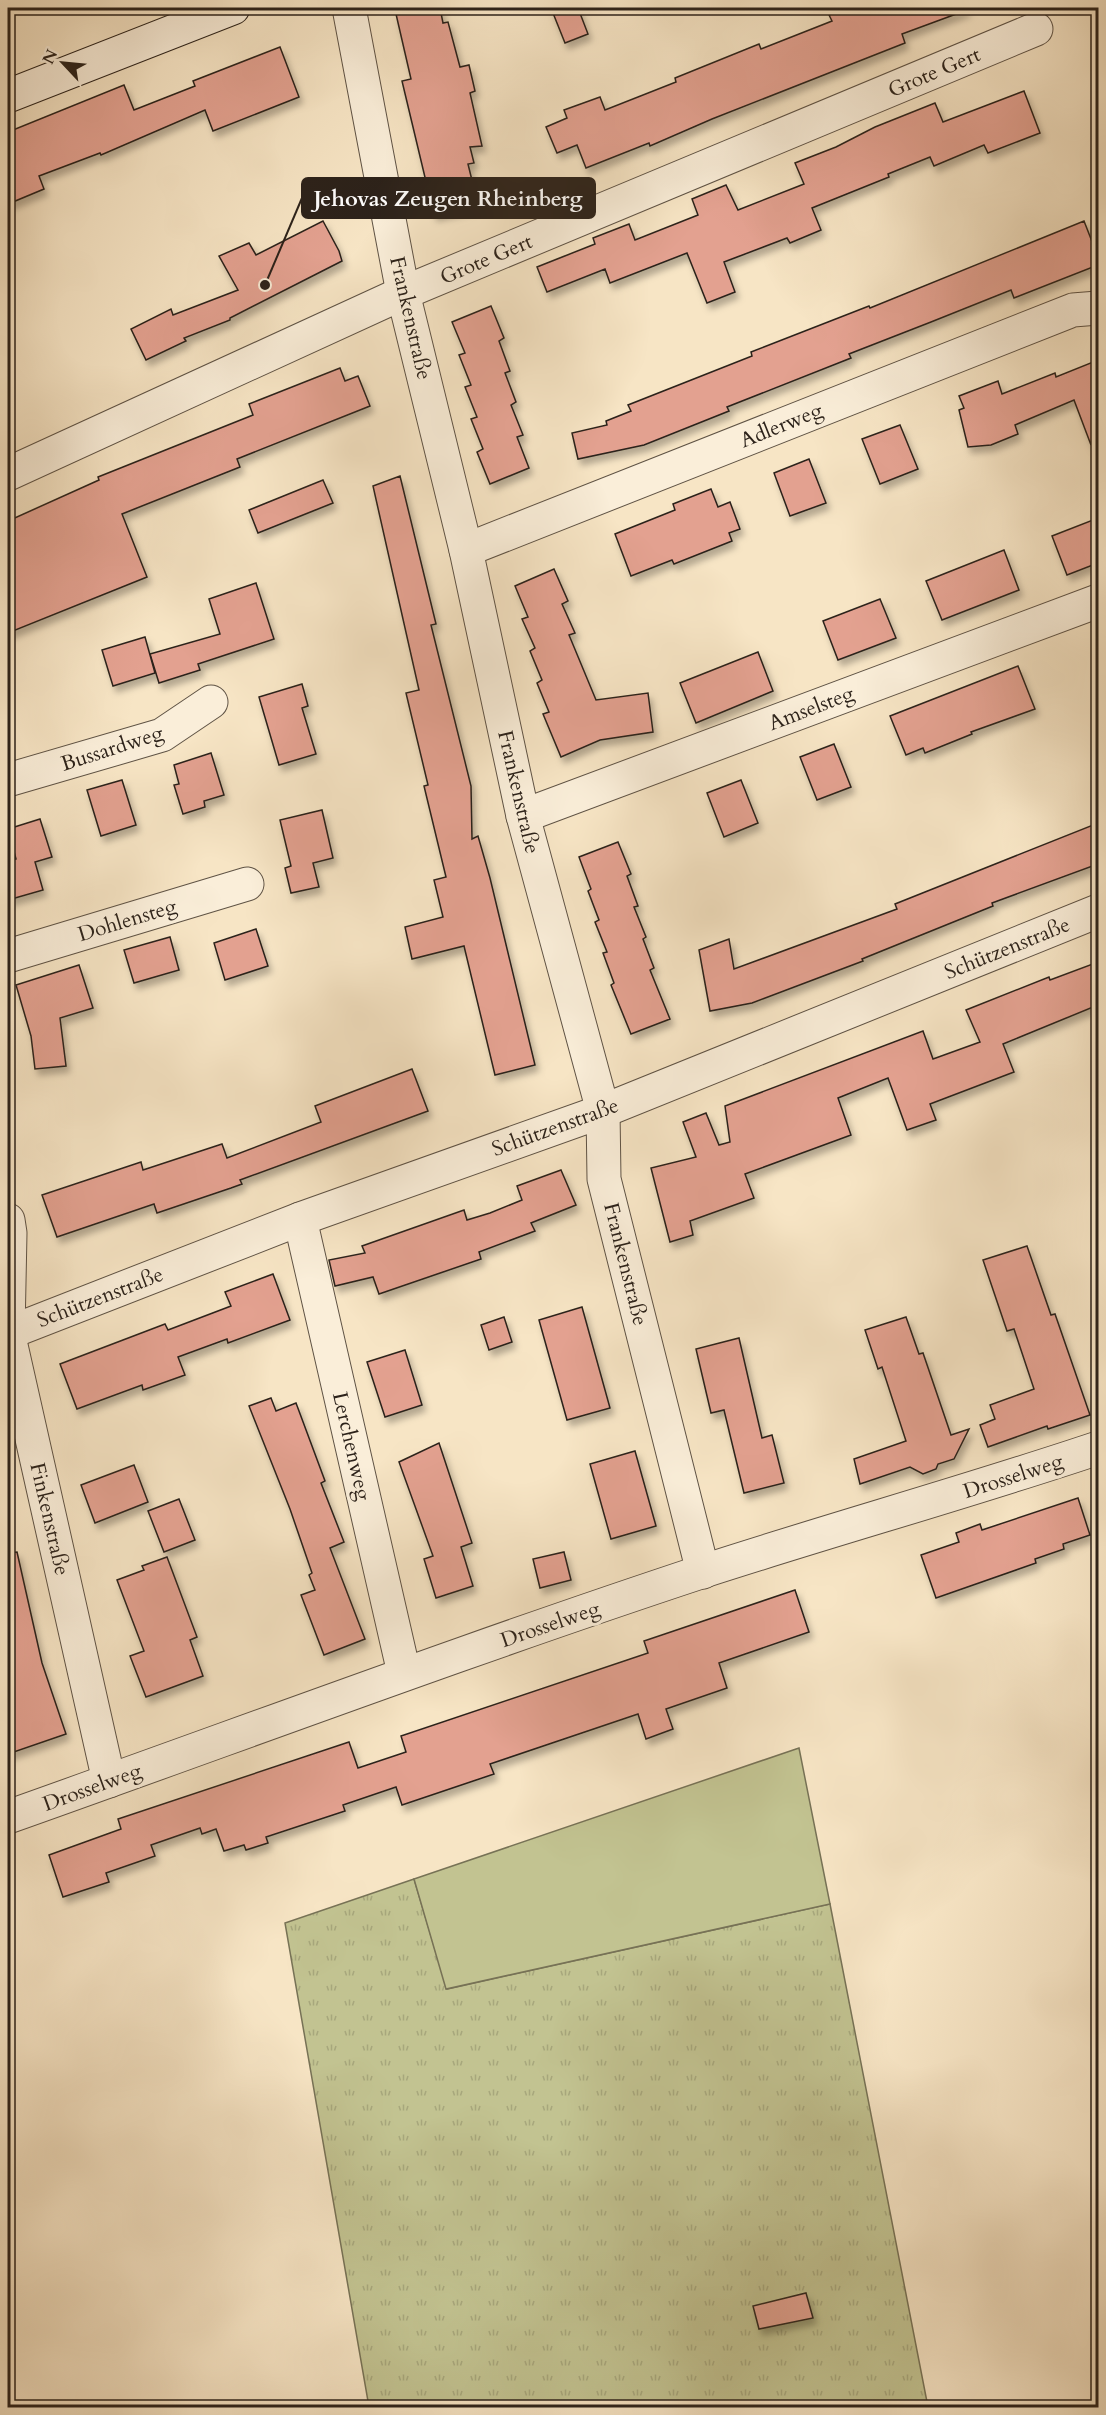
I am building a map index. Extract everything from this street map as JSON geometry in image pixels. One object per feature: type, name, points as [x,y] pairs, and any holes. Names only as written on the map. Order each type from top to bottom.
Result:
[{"type":"street","points":[[8,96],[233,8]]},
{"type":"street","name":"Frankenstraße","points":[[349,8],[403,293],[466,550],[523,816],[603,1111],[604,1179],[703,1572]]},
{"type":"street","name":"Grote Gert","points":[[8,474],[403,293],[1036,29]]},
{"type":"street","name":"Adlerweg","points":[[466,550],[1073,310],[1098,308]]},
{"type":"street","name":"Amselsteg","points":[[523,816],[1098,601]]},
{"type":"street","name":"Bussardweg","points":[[8,780],[162,735],[211,702]]},
{"type":"street","name":"Dohlensteg","points":[[8,956],[247,884]]},
{"type":"street","name":"Schützenstraße","points":[[8,1332],[300,1219],[603,1111],[1098,911]]},
{"type":"street","name":"Lerchenweg","points":[[300,1219],[404,1673]]},
{"type":"street","name":"Finkenstraße","points":[[8,1220],[10,1233],[8,1332],[109,1781]]},
{"type":"street","name":"Drosselweg","points":[[8,1817],[404,1673],[703,1572],[1098,1448]]},
{"type":"green space","points":[[799,1748],[830,1904],[446,1989],[414,1879]]},
{"type":"green space","points":[[414,1879],[447,1989],[830,1904],[928,2407],[369,2407],[285,1923]]},
{"type":"building","points":[[422,8],[440,8],[443,23],[448,22],[460,67],[469,65],[475,91],[470,93],[482,146],[470,147],[474,163],[468,164],[478,205],[434,215],[402,81],[411,79],[396,14]]},
{"type":"building","points":[[551,8],[578,8],[588,34],[565,43]]},
{"type":"building","points":[[847,8],[966,8],[967,10],[902,34],[905,43],[712,119],[650,146],[649,143],[586,168],[577,145],[557,153],[546,127],[567,118],[564,110],[600,97],[605,110],[676,82],[675,78],[759,44],[761,49],[832,21],[829,15]]},
{"type":"building","points":[[280,47],[299,97],[213,131],[205,110],[101,155],[100,153],[39,176],[44,189],[8,204],[8,132],[124,85],[134,110],[195,86],[193,81]]},
{"type":"building","points":[[1024,91],[1040,133],[988,153],[984,145],[934,166],[930,157],[888,174],[889,177],[812,208],[821,230],[790,243],[787,238],[724,262],[735,292],[707,303],[687,253],[610,283],[605,269],[547,292],[537,267],[595,244],[593,238],[629,224],[635,240],[698,215],[692,199],[726,185],[738,210],[804,184],[795,163],[935,103],[943,122]]},
{"type":"building","points":[[323,221],[342,261],[230,320],[184,338],[186,341],[146,360],[131,329],[171,309],[173,315],[238,290],[219,256],[249,243],[256,255]]},
{"type":"building","points":[[1084,221],[1098,257],[1098,265],[1014,298],[1011,290],[849,354],[851,358],[727,407],[729,411],[644,445],[578,459],[572,433],[607,425],[606,421],[631,411],[628,405],[752,356],[751,352],[869,306],[870,308]]},
{"type":"building","points":[[491,306],[504,338],[499,341],[510,371],[505,373],[516,402],[511,405],[523,435],[517,437],[529,468],[490,484],[477,452],[483,449],[471,419],[477,417],[465,387],[471,385],[459,355],[465,353],[452,322]]},
{"type":"building","points":[[1098,360],[1098,401],[1096,402],[1091,445],[1074,400],[1015,425],[1018,434],[991,445],[968,447],[959,410],[964,408],[959,396],[998,381],[1002,394],[1055,373],[1056,377]]},
{"type":"building","points":[[340,368],[345,381],[358,376],[370,406],[237,459],[240,467],[122,514],[147,577],[8,633],[8,521],[99,480],[98,477],[253,415],[249,404]]},
{"type":"building","points":[[900,425],[918,469],[880,484],[862,439]]},
{"type":"building","points":[[809,459],[826,503],[790,516],[774,473]]},
{"type":"building","points":[[400,476],[436,624],[431,625],[471,786],[472,839],[478,836],[490,878],[535,1065],[495,1075],[464,946],[412,959],[405,927],[443,917],[434,880],[446,877],[424,786],[428,785],[406,693],[419,690],[373,486]]},
{"type":"building","points":[[323,480],[333,503],[258,533],[249,510]]},
{"type":"building","points":[[711,489],[718,507],[730,502],[740,529],[729,533],[732,541],[674,564],[672,560],[631,576],[615,534],[675,510],[673,504]]},
{"type":"building","points":[[1098,518],[1098,563],[1067,575],[1052,536]]},
{"type":"building","points":[[1004,550],[1019,590],[942,620],[926,581]]},
{"type":"building","points":[[554,569],[568,601],[562,604],[575,633],[569,635],[596,700],[648,693],[653,732],[600,740],[561,757],[543,714],[549,712],[537,683],[542,680],[530,651],[535,648],[522,619],[528,617],[515,586]]},
{"type":"building","points":[[256,583],[274,639],[198,664],[200,670],[159,683],[150,654],[220,634],[209,599]]},
{"type":"building","points":[[880,599],[896,638],[838,660],[823,621]]},
{"type":"building","points":[[145,637],[155,673],[113,686],[102,650]]},
{"type":"building","points":[[758,652],[773,691],[696,723],[680,683]]},
{"type":"building","points":[[1018,666],[1035,709],[971,732],[972,734],[925,753],[923,748],[906,755],[890,716]]},
{"type":"building","points":[[302,684],[308,706],[302,708],[316,754],[279,765],[259,697]]},
{"type":"building","points":[[834,744],[851,787],[817,800],[800,757]]},
{"type":"building","points":[[211,753],[224,795],[204,801],[205,807],[183,814],[174,785],[179,784],[174,765]]},
{"type":"building","points":[[122,780],[136,825],[101,836],[87,790]]},
{"type":"building","points":[[741,780],[758,823],[724,837],[707,793]]},
{"type":"building","points":[[322,810],[333,858],[313,863],[319,887],[291,893],[285,868],[291,866],[280,820]]},
{"type":"building","points":[[40,819],[52,857],[35,862],[43,890],[8,900],[8,861],[16,859],[8,829]]},
{"type":"building","points":[[1098,823],[1098,864],[992,903],[993,906],[862,959],[863,961],[752,1003],[710,1011],[699,950],[729,939],[734,969],[897,909],[895,904]]},
{"type":"building","points":[[618,842],[631,874],[627,876],[638,906],[634,907],[646,937],[643,939],[654,968],[650,970],[670,1019],[631,1034],[611,985],[614,983],[603,953],[607,952],[595,922],[599,920],[579,857]]},
{"type":"building","points":[[256,929],[268,966],[225,980],[214,943]]},
{"type":"building","points":[[170,937],[179,970],[134,983],[124,950]]},
{"type":"building","points":[[1098,962],[1098,1005],[1003,1044],[1014,1072],[930,1104],[936,1120],[907,1130],[888,1078],[838,1098],[851,1135],[745,1174],[754,1198],[690,1221],[693,1235],[670,1242],[651,1168],[696,1157],[683,1122],[706,1113],[719,1145],[730,1142],[725,1106],[923,1031],[933,1059],[980,1042],[966,1010],[1049,977],[1050,980]]},
{"type":"building","points":[[79,965],[93,1008],[60,1018],[66,1066],[35,1069],[31,1036],[16,985]]},
{"type":"building","points":[[412,1069],[428,1111],[240,1180],[242,1184],[231,1188],[157,1213],[154,1204],[57,1237],[42,1195],[141,1162],[143,1170],[222,1144],[227,1158],[321,1122],[315,1106]]},
{"type":"building","points":[[561,1170],[576,1205],[531,1223],[535,1231],[479,1252],[481,1259],[379,1294],[373,1277],[335,1286],[329,1260],[365,1253],[362,1246],[464,1210],[467,1220],[490,1213],[522,1200],[517,1186]]},
{"type":"building","points":[[1027,1246],[1051,1315],[1055,1314],[1090,1415],[1048,1429],[1047,1426],[988,1447],[980,1425],[995,1419],[990,1405],[1034,1389],[1014,1329],[1007,1331],[983,1260]]},
{"type":"building","points":[[273,1274],[290,1320],[228,1343],[227,1339],[178,1357],[185,1375],[143,1390],[142,1385],[77,1409],[60,1364],[165,1324],[168,1330],[231,1306],[225,1292]]},
{"type":"building","points":[[582,1307],[610,1408],[567,1420],[539,1320]]},
{"type":"building","points":[[504,1317],[512,1342],[489,1350],[481,1325]]},
{"type":"building","points":[[906,1317],[919,1354],[923,1353],[951,1435],[969,1429],[954,1459],[938,1464],[936,1469],[923,1474],[910,1467],[860,1484],[854,1459],[906,1441],[882,1367],[878,1369],[865,1330]]},
{"type":"building","points":[[739,1338],[762,1438],[772,1435],[784,1483],[744,1493],[724,1410],[711,1413],[696,1349]]},
{"type":"building","points":[[405,1350],[422,1405],[385,1417],[367,1362]]},
{"type":"building","points":[[271,1398],[276,1411],[296,1403],[325,1481],[321,1483],[344,1542],[330,1548],[365,1639],[324,1655],[301,1595],[315,1590],[309,1575],[312,1573],[290,1509],[249,1406]]},
{"type":"building","points":[[439,1443],[472,1543],[461,1547],[473,1586],[436,1598],[424,1559],[433,1556],[399,1462]]},
{"type":"building","points":[[635,1451],[656,1526],[611,1539],[590,1464]]},
{"type":"building","points":[[134,1465],[148,1502],[95,1523],[81,1485]]},
{"type":"building","points":[[1078,1498],[1090,1535],[1063,1544],[1064,1549],[1035,1559],[1036,1563],[936,1598],[921,1555],[959,1542],[956,1533],[980,1524],[982,1530]]},
{"type":"building","points":[[179,1499],[195,1540],[164,1552],[148,1511]]},
{"type":"building","points":[[17,1552],[42,1663],[66,1734],[8,1754],[8,1553]]},
{"type":"building","points":[[564,1552],[571,1580],[540,1588],[533,1559]]},
{"type":"building","points":[[167,1557],[197,1637],[190,1640],[203,1676],[146,1697],[130,1656],[144,1651],[117,1580],[144,1570],[142,1566]]},
{"type":"building","points":[[795,1590],[809,1632],[719,1663],[727,1688],[666,1709],[673,1729],[646,1739],[638,1714],[490,1764],[494,1774],[402,1805],[396,1787],[343,1805],[345,1811],[266,1837],[268,1843],[246,1850],[244,1845],[224,1851],[216,1829],[202,1834],[200,1828],[151,1845],[155,1856],[106,1873],[109,1882],[63,1897],[49,1855],[121,1829],[118,1819],[349,1742],[358,1768],[406,1752],[401,1736],[648,1653],[644,1641]]},
{"type":"building","points":[[806,2293],[813,2318],[759,2329],[753,2306]]},
{"type":"place","name":"Jehovas Zeugen Rheinberg","points":[[265,285]]}]
